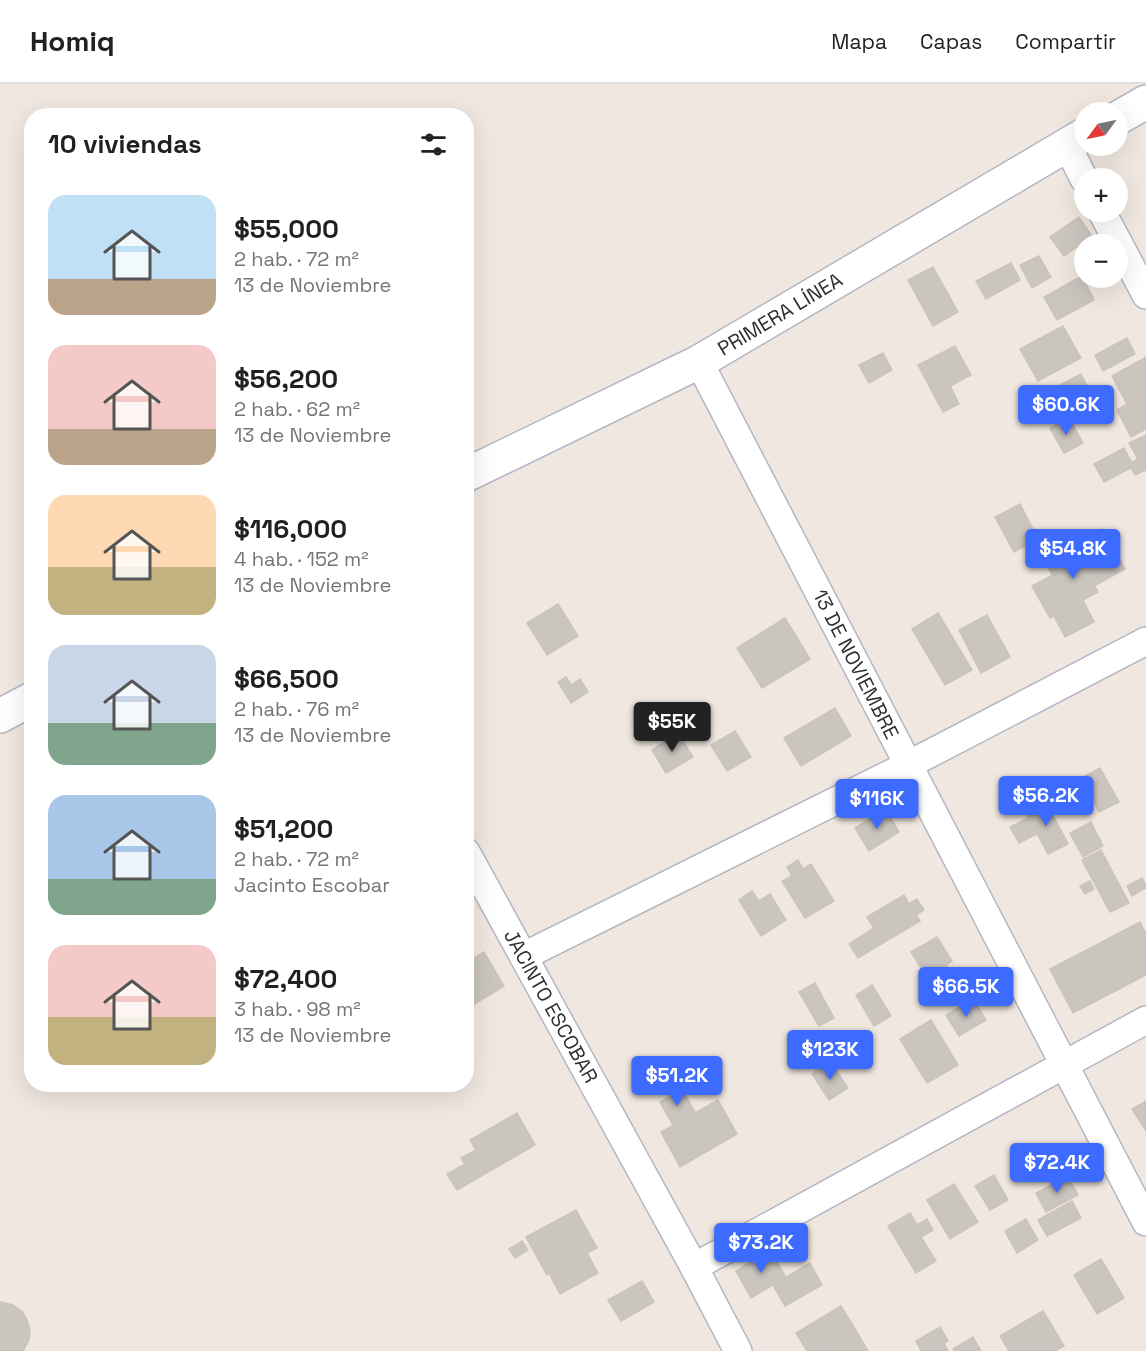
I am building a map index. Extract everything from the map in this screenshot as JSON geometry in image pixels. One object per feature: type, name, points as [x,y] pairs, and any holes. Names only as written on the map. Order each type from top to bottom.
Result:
[{"type":"street","points":[[1128,112],[1146,102]]},
{"type":"street","name":"PRIMERA LÍNEA","points":[[474,471],[699,362],[1074,141]]},
{"type":"street","points":[[1107,222],[1146,295]]},
{"type":"street","name":"13 DE NOVIEMBRE","points":[[699,362],[1146,1222]]},
{"type":"street","points":[[524,956],[908,765],[1146,641]]},
{"type":"street","points":[[0,716],[24,703]]},
{"type":"street","name":"JACINTO ESCOBAR","points":[[474,866],[738,1351]]},
{"type":"street","points":[[694,1267],[1146,1020]]},
{"type":"building","points":[[1074,220],[1082,222],[1091,234],[1074,234],[1074,249],[1064,256],[1050,237]]},
{"type":"building","points":[[1039,256],[1051,277],[1032,288],[1020,265]]},
{"type":"building","points":[[1011,263],[1020,280],[986,299],[976,281]]},
{"type":"building","points":[[933,267],[958,312],[933,326],[908,280]]},
{"type":"building","points":[[1074,280],[1074,288],[1088,288],[1094,300],[1057,320],[1044,297]]},
{"type":"building","points":[[1063,326],[1081,358],[1038,381],[1020,349]]},
{"type":"building","points":[[1127,338],[1135,354],[1103,371],[1095,355]]},
{"type":"building","points":[[955,346],[971,375],[934,395],[918,365]]},
{"type":"building","points":[[883,353],[892,370],[869,383],[859,365]]},
{"type":"building","points":[[1146,357],[1146,393],[1127,404],[1112,376]]},
{"type":"building","points":[[1081,374],[1091,394],[1064,408],[1054,388]]},
{"type":"building","points":[[950,386],[959,404],[943,412],[934,395]]},
{"type":"building","points":[[1146,393],[1146,429],[1131,437],[1117,410]]},
{"type":"building","points":[[1069,418],[1083,443],[1064,453],[1050,428]]},
{"type":"building","points":[[1146,435],[1146,470],[1135,475],[1129,464],[1138,459],[1129,443]]},
{"type":"building","points":[[1124,448],[1132,463],[1129,464],[1131,468],[1104,482],[1094,464]]},
{"type":"building","points":[[1020,504],[1038,539],[1014,552],[995,517]]},
{"type":"building","points":[[1103,529],[1125,569],[1094,586],[1078,556],[1084,552],[1078,542]]},
{"type":"building","points":[[1076,552],[1098,592],[1070,607],[1048,567]]},
{"type":"building","points":[[1053,575],[1070,607],[1050,618],[1032,586]]},
{"type":"building","points":[[1083,600],[1094,622],[1065,637],[1054,616]]},
{"type":"building","points":[[558,604],[578,636],[547,655],[527,623]]},
{"type":"building","points":[[938,613],[972,670],[945,685],[912,629]]},
{"type":"building","points":[[987,615],[1010,657],[981,673],[959,630]]},
{"type":"building","points":[[785,618],[810,659],[762,688],[737,648]]},
{"type":"building","points":[[566,677],[571,685],[580,679],[588,692],[571,703],[558,682]]},
{"type":"building","points":[[835,708],[851,736],[801,766],[784,738]]},
{"type":"building","points":[[735,731],[751,757],[727,771],[711,745]]},
{"type":"building","points":[[678,733],[693,757],[666,773],[652,750]]},
{"type":"building","points":[[1100,768],[1119,802],[1099,812],[1081,778]]},
{"type":"building","points":[[1045,800],[1068,844],[1048,854],[1025,811]]},
{"type":"building","points":[[885,809],[899,832],[869,851],[855,828]]},
{"type":"building","points":[[1028,818],[1037,834],[1019,843],[1010,827]]},
{"type":"building","points":[[1091,822],[1103,846],[1083,857],[1070,833]]},
{"type":"building","points":[[1101,850],[1129,903],[1110,912],[1082,860]]},
{"type":"building","points":[[798,860],[803,869],[811,864],[834,901],[805,918],[782,881],[792,876],[787,867]]},
{"type":"building","points":[[1142,878],[1146,888],[1132,896],[1127,886]]},
{"type":"building","points":[[1090,881],[1094,889],[1085,894],[1080,886]]},
{"type":"building","points":[[752,891],[759,901],[770,894],[786,920],[761,936],[739,900]]},
{"type":"building","points":[[904,895],[909,904],[917,899],[924,910],[916,915],[920,921],[883,943],[867,917]]},
{"type":"building","points":[[1140,922],[1146,934],[1146,975],[1073,1013],[1050,969]]},
{"type":"building","points":[[874,928],[883,943],[858,958],[849,944]]},
{"type":"building","points":[[937,937],[952,961],[946,965],[957,983],[938,996],[911,952]]},
{"type":"building","points":[[484,952],[504,986],[496,991],[483,968],[474,973],[474,958]]},
{"type":"building","points":[[483,968],[496,991],[474,1004],[474,973]]},
{"type":"building","points":[[815,983],[834,1018],[819,1026],[799,992]]},
{"type":"building","points":[[872,985],[891,1016],[874,1026],[856,995]]},
{"type":"building","points":[[973,999],[986,1020],[959,1036],[946,1015]]},
{"type":"building","points":[[931,1020],[958,1065],[927,1083],[900,1039]]},
{"type":"building","points":[[830,1061],[848,1088],[829,1100],[812,1074]]},
{"type":"building","points":[[682,1090],[695,1112],[673,1125],[660,1102]]},
{"type":"building","points":[[718,1100],[737,1134],[680,1167],[661,1132]]},
{"type":"building","points":[[1146,1101],[1146,1131],[1132,1109]]},
{"type":"building","points":[[517,1113],[535,1145],[457,1190],[447,1174],[465,1164],[461,1158],[476,1150],[470,1140]]},
{"type":"building","points":[[994,1175],[1008,1200],[990,1210],[975,1186]]},
{"type":"building","points":[[1068,1176],[1078,1195],[1046,1212],[1036,1193]]},
{"type":"building","points":[[954,1184],[978,1222],[950,1239],[927,1200]]},
{"type":"building","points":[[1072,1201],[1081,1218],[1047,1236],[1038,1220]]},
{"type":"building","points":[[576,1210],[597,1248],[587,1253],[598,1273],[560,1294],[526,1237]]},
{"type":"building","points":[[910,1213],[917,1225],[927,1219],[933,1230],[921,1237],[936,1261],[916,1273],[888,1226]]},
{"type":"building","points":[[1026,1219],[1038,1240],[1017,1253],[1005,1231]]},
{"type":"building","points":[[522,1241],[528,1250],[515,1258],[509,1249]]},
{"type":"building","points":[[770,1250],[786,1277],[751,1298],[736,1271]]},
{"type":"building","points":[[1101,1259],[1124,1298],[1097,1314],[1074,1275]]},
{"type":"building","points":[[810,1263],[822,1285],[785,1306],[773,1285]]},
{"type":"building","points":[[642,1281],[654,1302],[621,1321],[608,1300]]},
{"type":"building","points":[[0,1302],[13,1305],[22,1311],[27,1320],[30,1330],[29,1340],[23,1351],[0,1351]]},
{"type":"building","points":[[841,1306],[861,1339],[840,1351],[807,1351],[796,1333]]},
{"type":"building","points":[[1043,1311],[1064,1346],[1055,1351],[1009,1351],[1000,1336]]},
{"type":"building","points":[[940,1327],[948,1341],[944,1343],[948,1351],[921,1351],[916,1341]]},
{"type":"building","points":[[973,1337],[981,1351],[954,1351],[953,1349]]},
{"type":"building","points":[[861,1339],[868,1351],[841,1351],[841,1350]]}]
